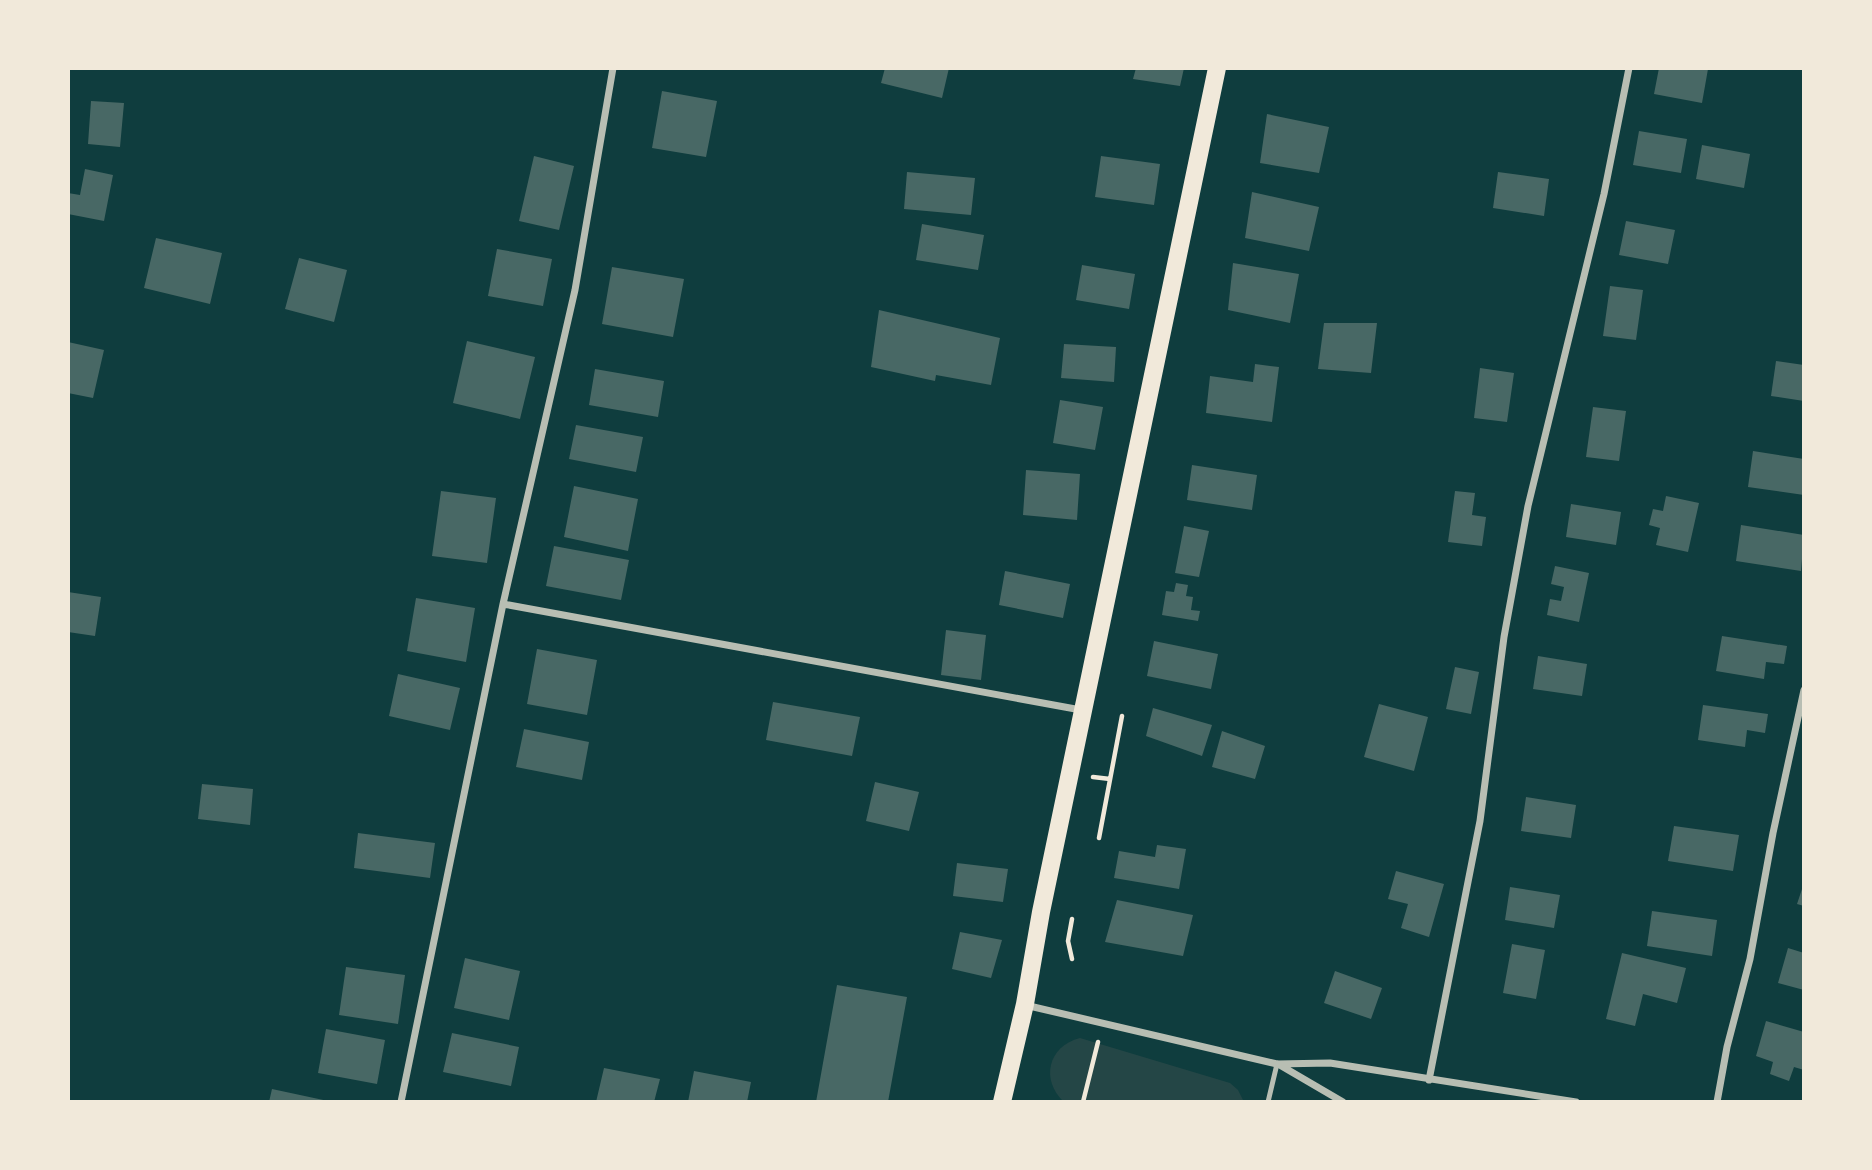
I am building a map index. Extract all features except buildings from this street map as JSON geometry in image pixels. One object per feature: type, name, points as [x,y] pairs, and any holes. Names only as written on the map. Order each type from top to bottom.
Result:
[{"type":"main road","points":[[1002,1102],[1025,1004],[1041,912],[1217,68]]},
{"type":"street","points":[[401,1102],[503,604],[575,290],[613,68]]},
{"type":"street","points":[[1429,1080],[1480,821],[1504,637],[1528,506],[1604,194],[1629,68]]},
{"type":"street","points":[[503,604],[1085,711]]},
{"type":"street","points":[[1717,1102],[1727,1048],[1750,959],[1773,833],[1804,690]]},
{"type":"street","points":[[1025,1004],[1277,1064],[1330,1063],[1576,1102]]},
{"type":"street","points":[[1277,1064],[1343,1102]]},
{"type":"lane","points":[[1268,1102],[1277,1064]]},
{"type":"path","points":[[1099,838],[1122,716]]},
{"type":"path","points":[[1072,919],[1068,941],[1072,959]]},
{"type":"path","points":[[1083,1102],[1098,1042]]},
{"type":"shaded area","points":[[1080,1038],[1230,1083],[1238,1090],[1244,1102],[1064,1102],[1052,1084],[1051,1065],[1061,1048]]}]
